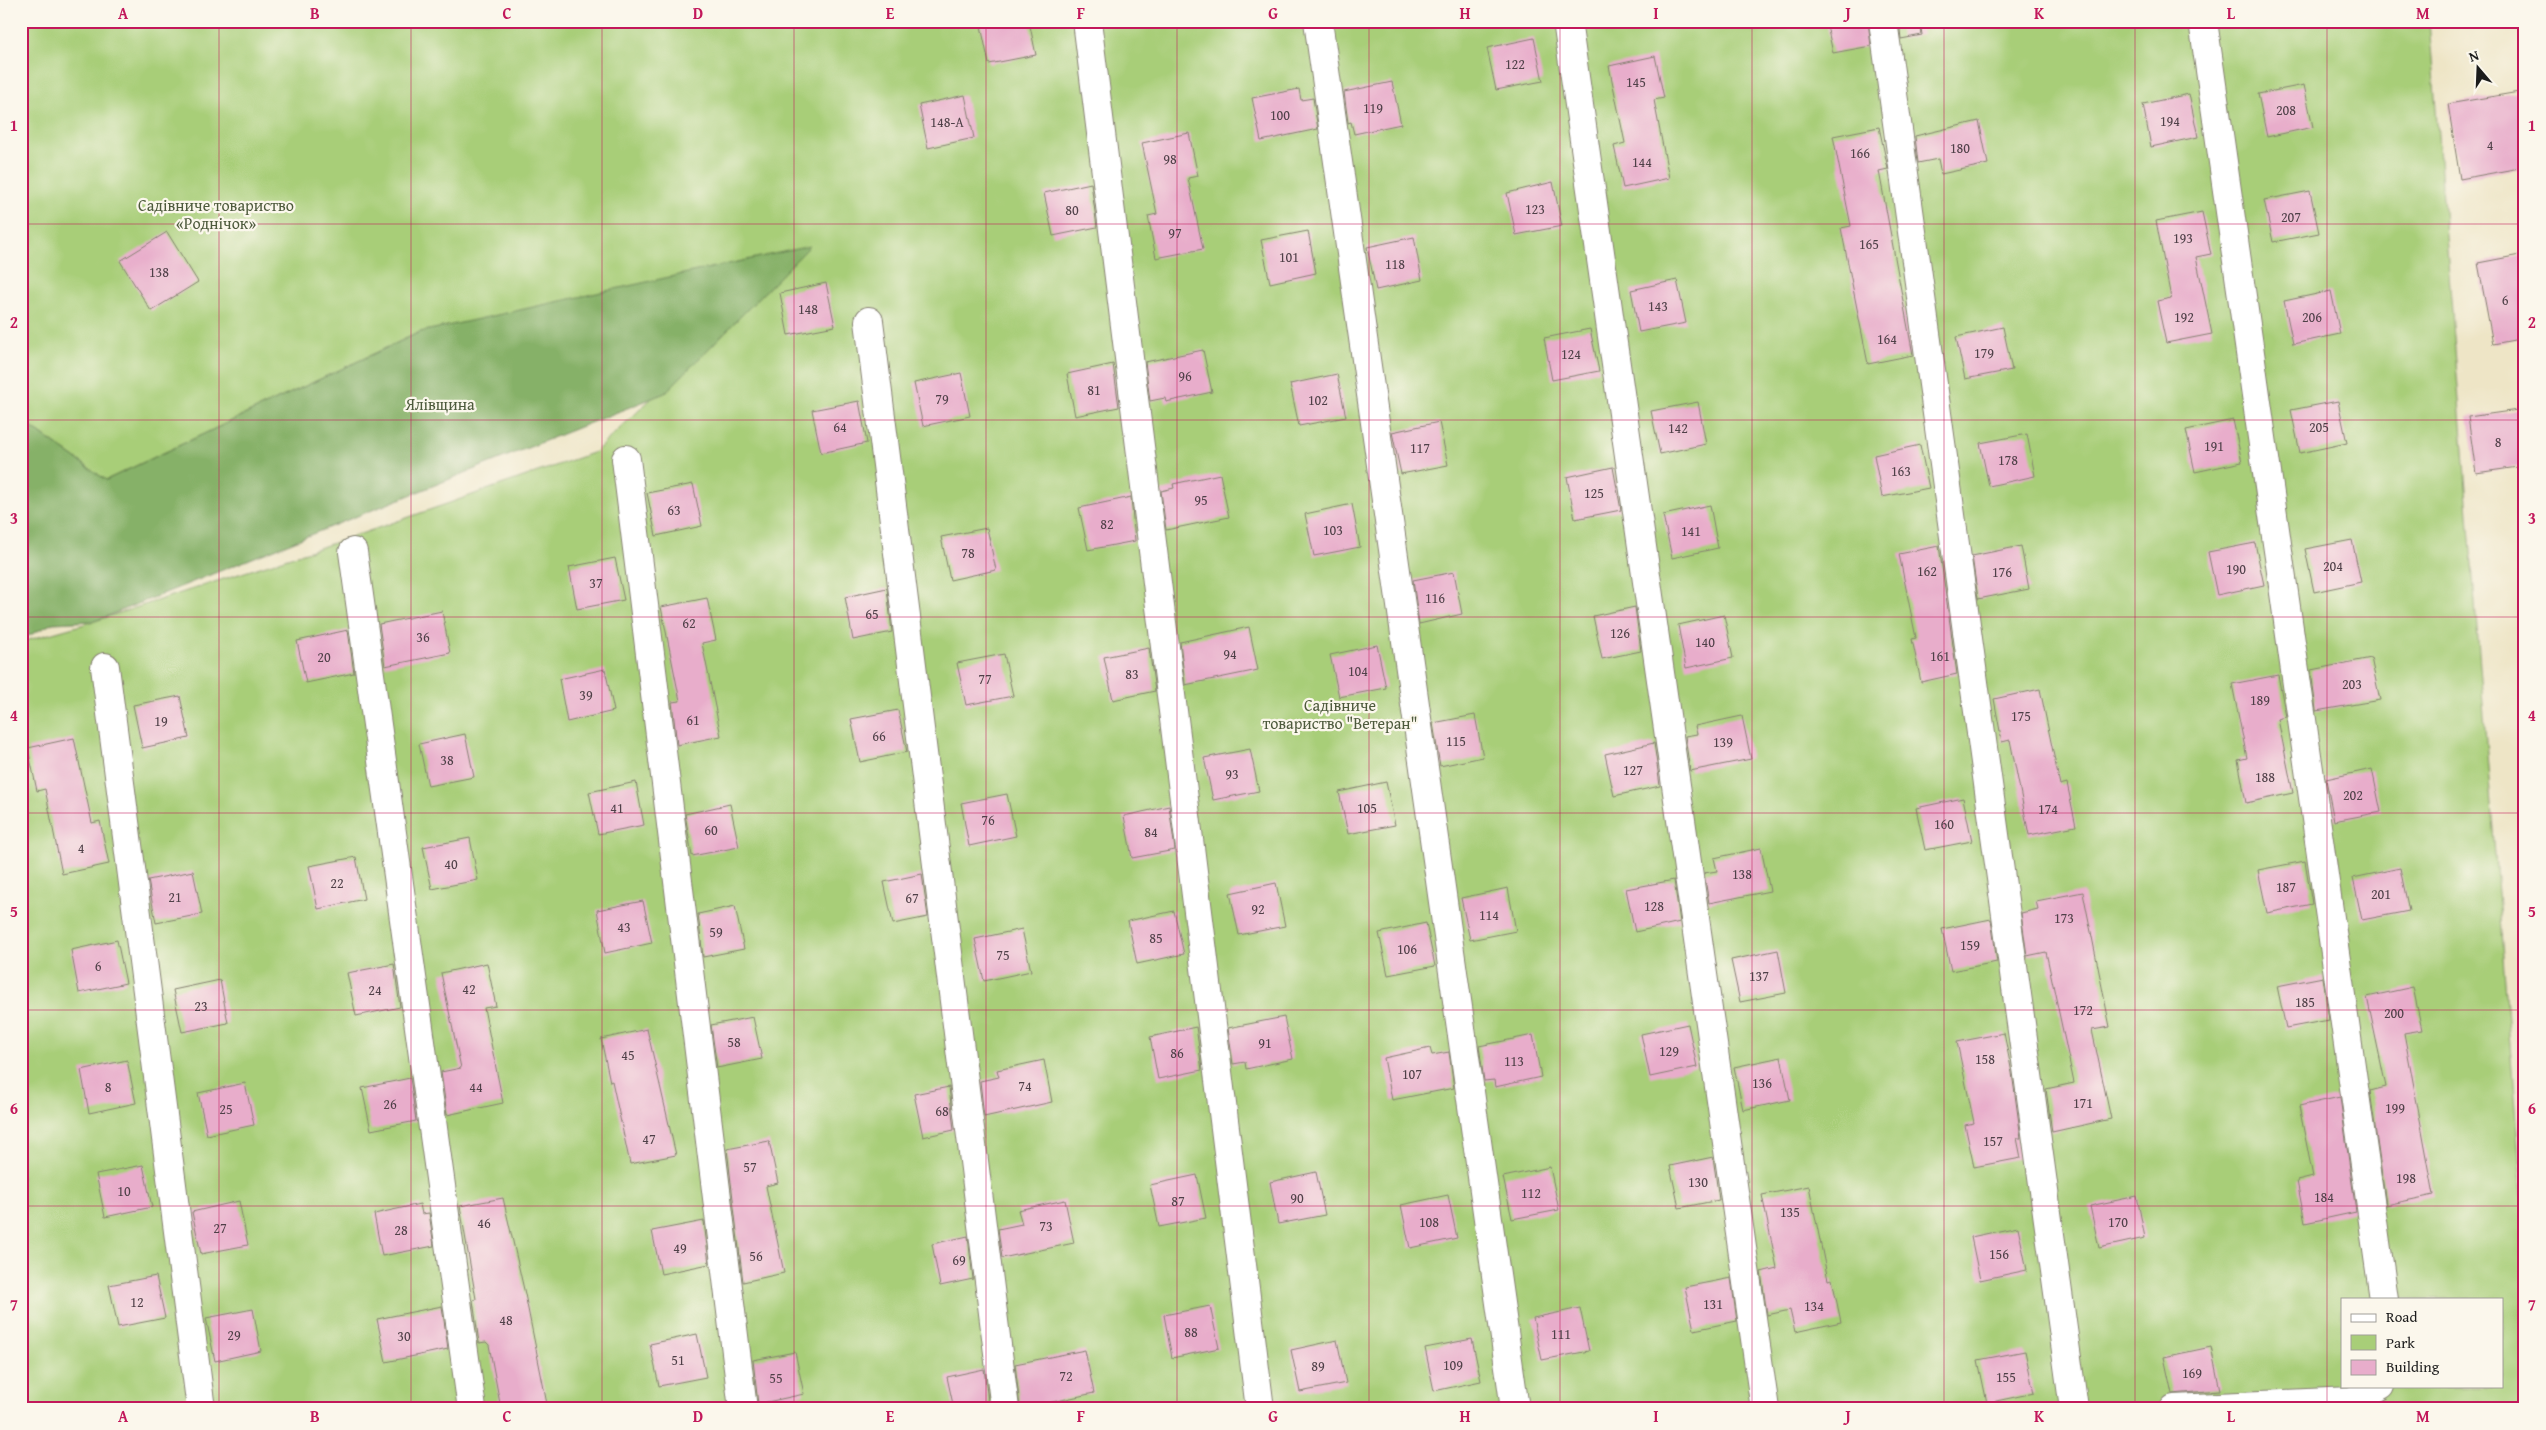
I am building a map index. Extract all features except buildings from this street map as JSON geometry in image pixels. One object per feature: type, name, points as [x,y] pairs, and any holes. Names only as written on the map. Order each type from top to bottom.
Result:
[{"type":"street","points":[[1087,21],[1260,1409]]},
{"type":"street","points":[[1318,21],[1515,1409]]},
{"type":"street","points":[[1567,21],[1765,1409]]},
{"type":"street","points":[[1882,21],[2074,1409]]},
{"type":"street","points":[[2203,21],[2384,1298]]},
{"type":"street","points":[[868,321],[1005,1409]]},
{"type":"street","points":[[626,459],[743,1409]]},
{"type":"street","points":[[352,552],[472,1409]]},
{"type":"street","points":[[105,667],[201,1409]]},
{"type":"street","points":[[2174,1409],[2352,1401],[2376,1388]]},
{"type":"green space","name":"Садівниче товариство \"Ветеран\"","points":[[21,21],[2429,21],[2525,1234],[2525,1409],[21,1409],[21,642],[95,621],[352,537],[595,452],[772,284],[420,332],[106,480],[21,420]]},
{"type":"green space","name":"Ялівщина","points":[[810,246],[665,393],[95,621],[53,623],[21,640],[21,420],[106,480],[420,332]]},
{"type":"park label","name":"Садівниче товариство «Роднічок»","points":[[216,214]]}]
